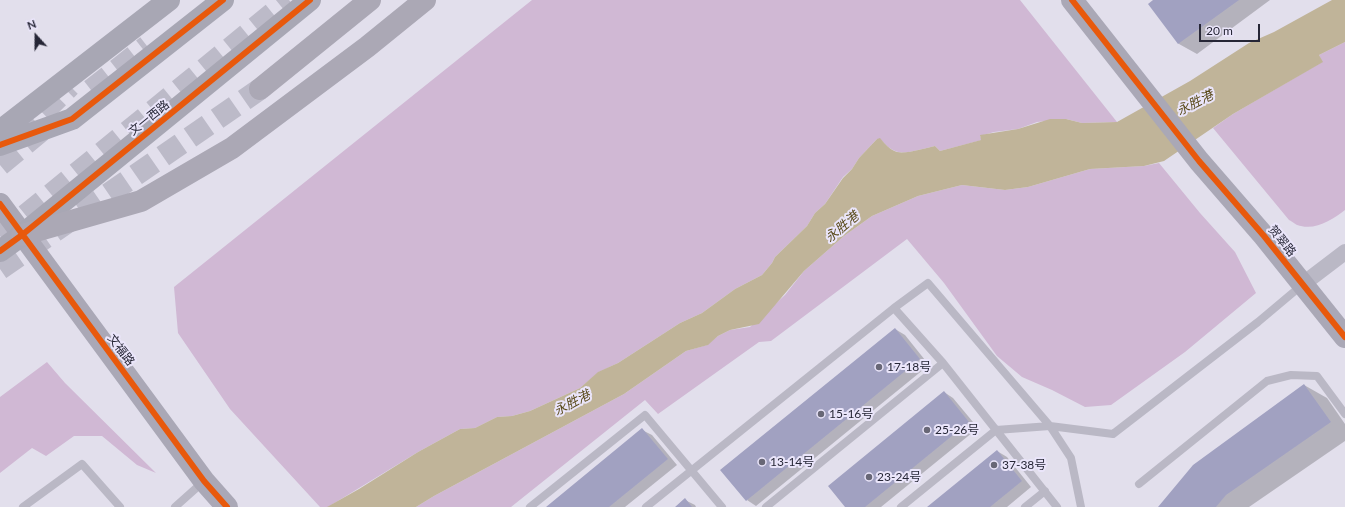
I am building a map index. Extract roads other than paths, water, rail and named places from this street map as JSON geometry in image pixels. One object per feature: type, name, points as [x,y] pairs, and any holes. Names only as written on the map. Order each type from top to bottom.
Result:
[{"type":"highway","points":[[260,89],[370,0]]},
{"type":"highway","points":[[22,235],[141,201],[232,148],[367,47],[426,0]]},
{"type":"main road","points":[[0,131],[169,0]]},
{"type":"main road","points":[[0,145],[72,119],[223,0]]},
{"type":"main road","name":"文一西路","points":[[0,251],[22,235],[310,0]]},
{"type":"street","name":"贺翠路","points":[[1072,0],[1199,161],[1264,236],[1345,337]]},
{"type":"street","name":"文福路","points":[[0,204],[204,481],[227,507]]},
{"type":"street","points":[[1303,284],[1345,252]]},
{"type":"lane","points":[[646,507],[894,308],[928,283],[1050,426],[1071,458],[1081,507]]},
{"type":"lane","points":[[901,507],[996,430],[1050,426],[1113,434],[1252,327],[1303,284]]},
{"type":"lane","points":[[894,308],[943,363],[1057,507]]},
{"type":"lane","points":[[766,507],[943,363]]},
{"type":"lane","points":[[1139,484],[1267,381],[1291,375],[1317,376],[1345,414]]},
{"type":"lane","points":[[530,507],[645,415],[722,507]]},
{"type":"lane","points":[[23,507],[82,464],[120,507]]},
{"type":"lane","points":[[175,507],[204,481]]},
{"type":"lane","points":[[1026,507],[1045,491]]},
{"type":"water","name":"永胜港","points":[[1332,0],[1345,0],[1345,42],[1319,55],[1323,62],[1233,114],[1164,161],[1144,166],[1090,169],[1028,187],[1005,190],[962,185],[918,196],[872,216],[844,236],[804,271],[759,324],[730,330],[718,336],[708,345],[686,351],[624,394],[416,507],[327,507],[418,452],[460,429],[475,428],[497,417],[512,416],[530,411],[580,388],[598,372],[618,363],[680,323],[702,313],[735,289],[762,275],[775,257],[807,226],[815,213],[825,204],[859,158],[877,139],[880,138],[886,145],[897,152],[911,152],[935,146],[940,151],[981,140],[980,135],[1018,129],[1050,119],[1066,119],[1082,123],[1117,122],[1190,81],[1249,43],[1274,32]]},
{"type":"tunnel","points":[[0,236],[289,0]]},
{"type":"tunnel","points":[[91,90],[147,46]]},
{"type":"tunnel","points":[[19,136],[70,86]]},
{"type":"tunnel","points":[[0,269],[260,89]]},
{"type":"tunnel","points":[[0,165],[41,131]]},
{"type":"place","name":"17-18号","points":[[879,367]]},
{"type":"place","name":"15-16号","points":[[821,414]]},
{"type":"place","name":"25-26号","points":[[927,430]]},
{"type":"place","name":"13-14号","points":[[762,462]]},
{"type":"place","name":"37-38号","points":[[994,465]]},
{"type":"place","name":"23-24号","points":[[869,477]]}]
